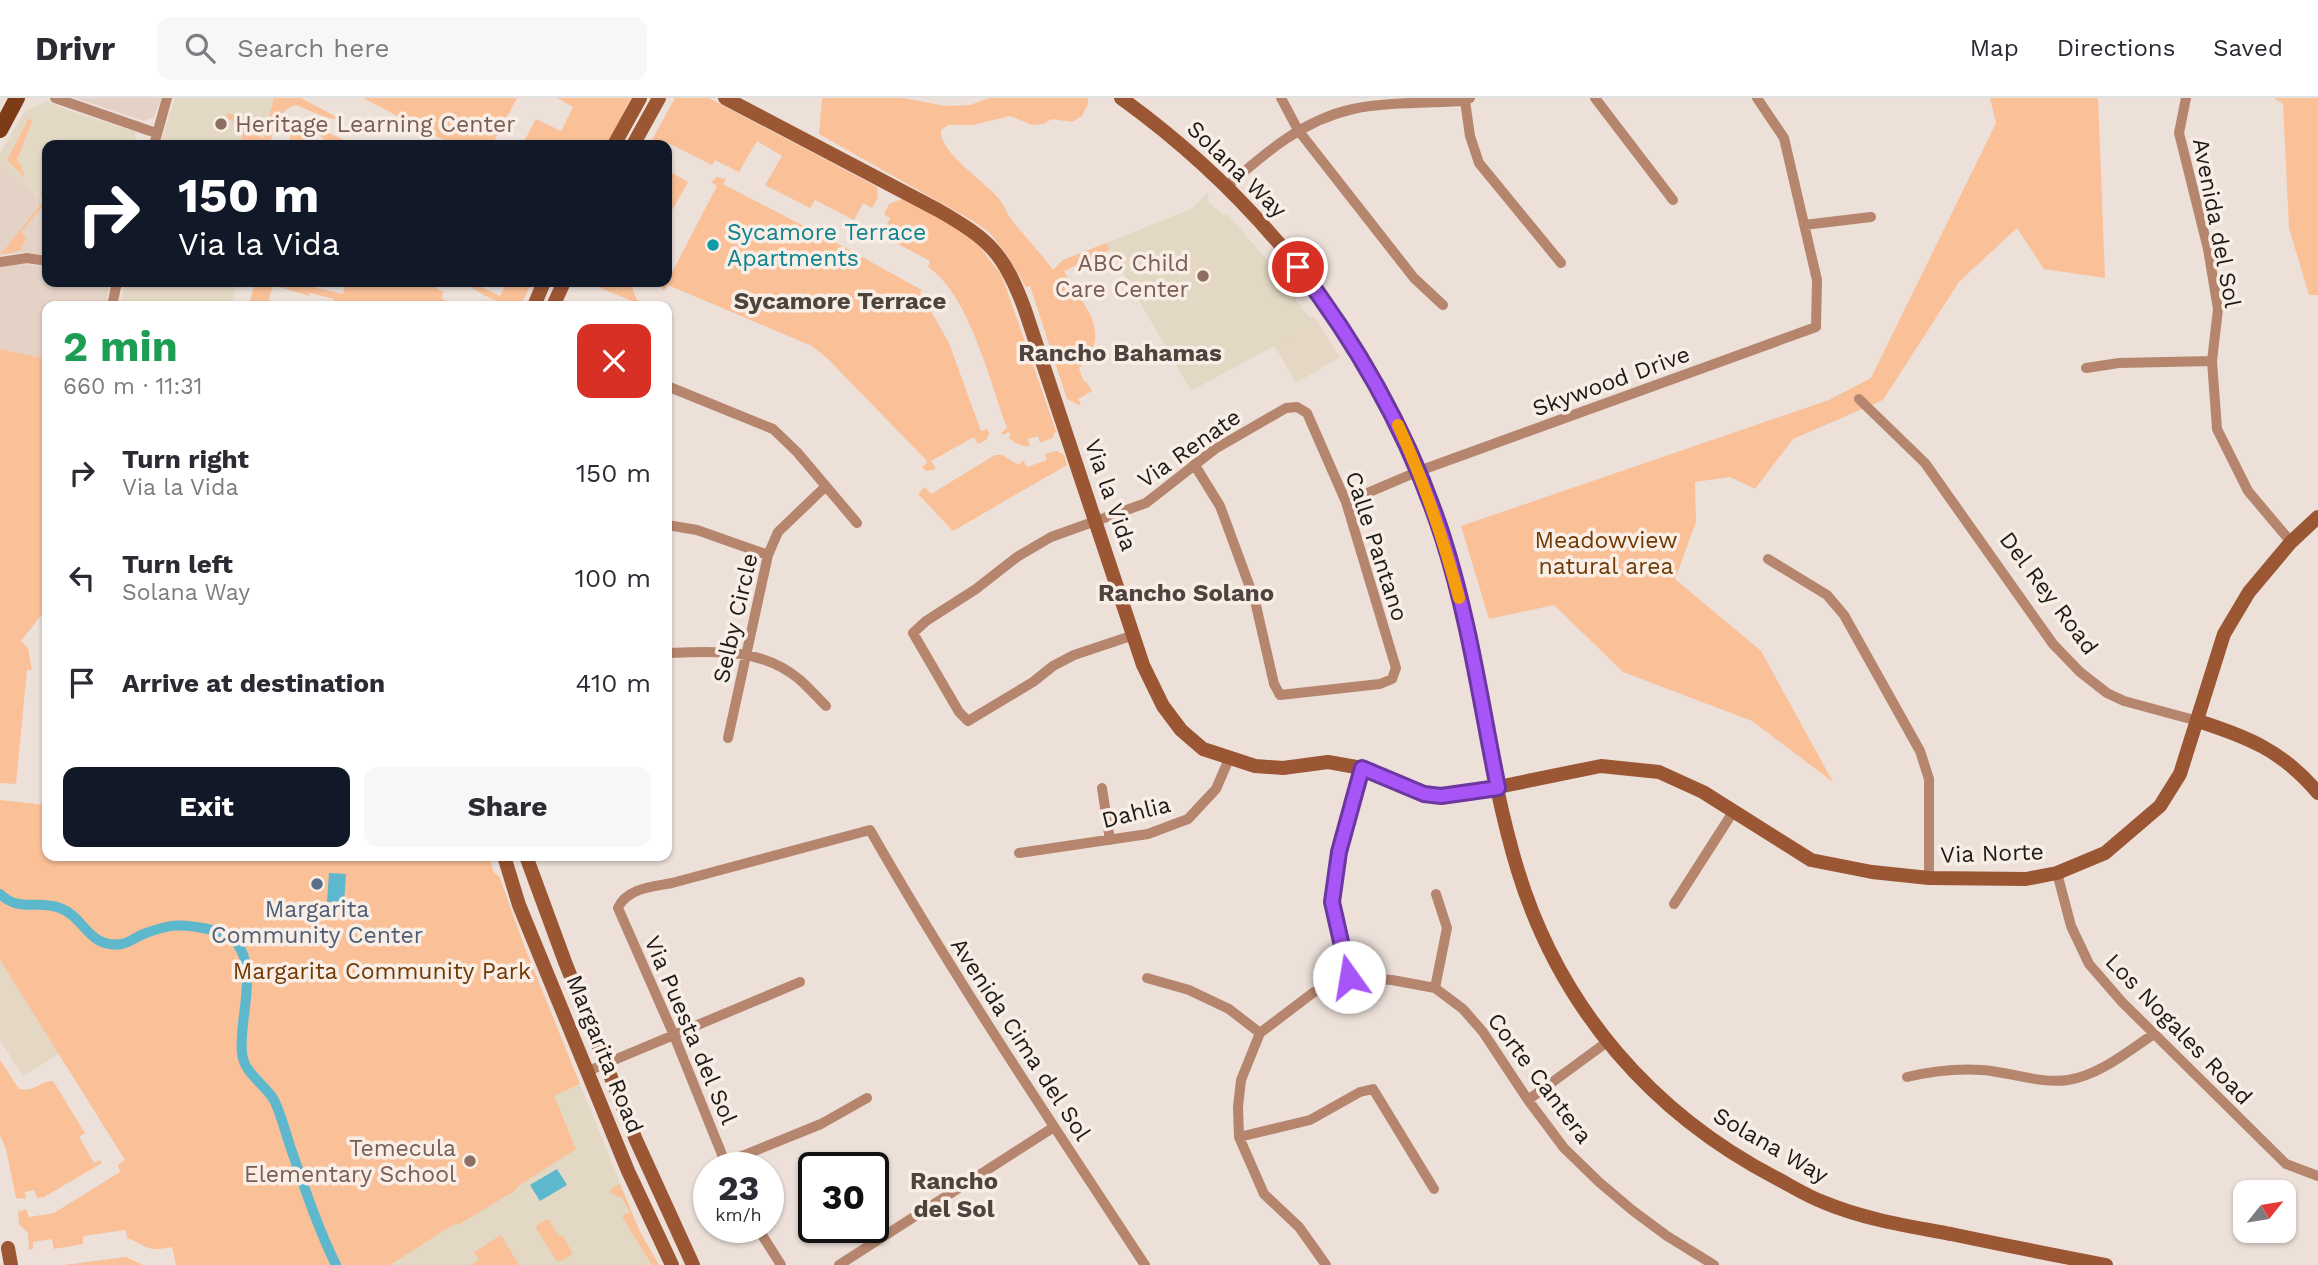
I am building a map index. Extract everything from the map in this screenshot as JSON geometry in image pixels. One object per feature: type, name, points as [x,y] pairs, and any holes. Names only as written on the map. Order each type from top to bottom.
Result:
[{"type":"main road","points":[[0,130],[17,98]]},
{"type":"street","points":[[55,98],[156,133]]},
{"type":"street","points":[[155,140],[167,98]]},
{"type":"street","points":[[617,140],[639,98]]},
{"type":"street","points":[[636,140],[659,98]]},
{"type":"street","name":"Via la Vida","points":[[725,98],[938,210],[970,228],[996,250],[1015,283],[1025,310],[1143,665],[1158,696],[1181,730],[1203,749],[1255,766],[1283,768],[1328,762],[1362,768],[1424,794],[1441,796],[1498,788]]},
{"type":"street","name":"Solana Way","points":[[1121,98],[1187,149],[1271,235],[1320,295],[1374,379],[1398,424],[1419,471],[1444,540],[1467,632],[1498,788],[1518,871],[1535,918],[1562,974],[1607,1042],[1645,1086],[1690,1125],[1741,1160],[1822,1202],[1873,1218],[2106,1265]]},
{"type":"street","points":[[1281,98],[1298,130],[1414,278],[1443,305]]},
{"type":"street","points":[[1595,98],[1673,200]]},
{"type":"street","points":[[1757,98],[1784,138],[1804,225],[1871,217]]},
{"type":"street","name":"Avenida del Sol","points":[[2186,98],[2179,133],[2207,249],[2218,309],[2212,361],[2217,429],[2248,491],[2291,542]]},
{"type":"street","points":[[1226,187],[1262,155],[1298,130],[1351,110],[1467,99],[1470,136],[1479,163],[1561,263]]},
{"type":"street","name":"Skywood Drive","points":[[1346,502],[1419,471],[1815,327],[1817,280],[1804,225]]},
{"type":"street","points":[[0,262],[27,258],[42,260]]},
{"type":"street","points":[[2086,368],[2119,363],[2212,361]]},
{"type":"street","points":[[672,388],[773,429],[797,452],[857,523]]},
{"type":"street","name":"Del Rey Road","points":[[1859,399],[1924,463],[2053,644],[2080,672],[2108,693],[2124,701],[2242,735],[2275,753],[2318,793]]},
{"type":"street","name":"Via Renate","points":[[1134,635],[1074,655],[968,721],[913,633],[1017,557],[1051,537],[1146,503],[1194,464],[1286,408],[1297,407],[1307,413]]},
{"type":"street","name":"Calle Pantano","points":[[1194,464],[1220,506],[1255,601],[1274,684],[1280,695],[1380,684],[1392,679],[1396,668],[1346,502],[1307,413]]},
{"type":"street","name":"Selby Circle","points":[[728,738],[744,654],[768,555],[778,532],[826,486]]},
{"type":"street","name":"Via Norte","points":[[1498,788],[1601,766],[1659,772],[1703,792],[1811,860],[1872,872],[1929,878],[2026,879],[2057,873],[2105,853],[2160,806],[2180,774],[2224,634],[2249,592],[2291,542],[2318,517]]},
{"type":"street","points":[[672,526],[697,530],[768,555]]},
{"type":"street","points":[[1768,559],[1827,594],[1844,615],[1920,751],[1929,779],[1929,878]]},
{"type":"street","points":[[672,653],[719,651],[744,654],[772,662],[799,678],[826,706]]},
{"type":"street","name":"Dahlia","points":[[1019,853],[1148,834],[1188,819],[1216,789],[1229,759]]},
{"type":"street","points":[[1349,977],[1332,902],[1339,852],[1362,768]]},
{"type":"street","points":[[1102,788],[1110,839]]},
{"type":"street","points":[[1674,904],[1733,812]]},
{"type":"street","name":"Via Puesta del Sol","points":[[721,1152],[673,1033],[618,908],[623,898],[641,889],[870,831]]},
{"type":"street","name":"Avenida Cima del Sol","points":[[870,831],[914,907],[1145,1265]]},
{"type":"street","name":"Margarita Road","points":[[506,861],[519,905],[628,1171],[672,1265]]},
{"type":"street","name":"Margarita Road","points":[[528,861],[565,962],[657,1189],[693,1265]]},
{"type":"street","name":"Los Nogales Road","points":[[2057,873],[2071,926],[2089,964],[2154,1034],[2286,1164],[2318,1177]]},
{"type":"street","points":[[1436,894],[1447,928],[1436,988]]},
{"type":"street","name":"Corte Cantera","points":[[1260,1033],[1314,992],[1349,977],[1392,979],[1436,988],[1463,1009],[1483,1032],[1564,1148],[1598,1182],[1667,1236],[1714,1265]]},
{"type":"street","points":[[1147,978],[1189,990],[1229,1009],[1260,1033],[1241,1080],[1239,1137],[1264,1194],[1299,1227],[1326,1265]]},
{"type":"street","points":[[588,1071],[673,1033],[800,982]]},
{"type":"street","points":[[1907,1077],[1940,1070],[1982,1070],[2046,1080],[2068,1080],[2091,1073],[2112,1062],[2154,1034]]},
{"type":"street","points":[[1528,1100],[1607,1042]]},
{"type":"street","points":[[1239,1137],[1310,1121],[1360,1091],[1373,1089],[1434,1189]]},
{"type":"street","points":[[756,1152],[821,1124],[867,1098]]},
{"type":"street","points":[[839,1265],[1054,1127]]},
{"type":"street","points":[[767,1243],[780,1265]]},
{"type":"street","points":[[8,1248],[11,1265]]},
{"type":"shaded area","points":[[75,98],[161,98],[154,117],[144,121]]},
{"type":"shaded area","name":"Heritage Learning Center","points":[[175,98],[281,98],[271,140],[162,140]]},
{"type":"shaded area","points":[[45,100],[67,110],[136,132],[134,136],[137,140],[42,140],[42,201],[0,164],[0,153],[25,111]]},
{"type":"shaded area","points":[[0,164],[42,201],[42,254],[23,252],[0,255]]},
{"type":"shaded area","name":"ABC Child Care Center","points":[[1207,193],[1209,203],[1223,215],[1228,215],[1297,295],[1296,300],[1308,316],[1318,322],[1191,391],[1106,243],[1193,208]]},
{"type":"shaded area","points":[[17,263],[42,266],[42,287],[108,287],[107,301],[42,301],[42,358],[0,349],[0,267]]},
{"type":"shaded area","points":[[125,287],[236,287],[232,301],[120,301]]},
{"type":"shaded area","points":[[1318,322],[1340,357],[1296,383],[1274,345]]},
{"type":"shaded area","points":[[0,960],[59,1054],[23,1076],[0,1040]]},
{"type":"shaded area","points":[[580,1084],[640,1232],[659,1265],[374,1265],[552,1097]]},
{"type":"green space","points":[[274,98],[301,98],[344,121],[325,117],[296,105],[280,116],[271,140],[241,140],[243,133],[236,130],[227,117],[228,113],[252,122],[249,134],[264,138]]},
{"type":"green space","points":[[363,98],[517,98],[495,140],[443,140]]},
{"type":"green space","points":[[557,98],[631,98],[610,140],[525,140],[536,119],[561,131],[573,107]]},
{"type":"green space","points":[[675,98],[709,98],[877,187],[878,197],[872,208],[863,203],[854,220],[815,200],[810,208],[765,185],[782,156],[757,141],[739,172],[715,160],[712,165],[672,145],[672,140],[652,140]]},
{"type":"green space","points":[[822,98],[903,98],[946,106],[970,105],[989,98],[1088,98],[1082,116],[1072,122],[1052,119],[1043,124],[1032,125],[1010,116],[973,125],[948,125],[941,130],[947,148],[1000,200],[1012,220],[1053,270],[1063,260],[1106,243],[1110,250],[1064,271],[1092,318],[1095,330],[1095,342],[1090,355],[1079,368],[1083,380],[1092,391],[1078,399],[1081,404],[1067,399],[1030,286],[1026,287],[989,232],[819,134]]},
{"type":"green space","name":"Meadowview natural area","points":[[1990,98],[2098,98],[2105,278],[2044,269],[2017,228],[1959,282],[1883,400],[1793,439],[1755,489],[1730,477],[1695,482],[1696,522],[1675,579],[1761,651],[1833,782],[1752,721],[1623,672],[1554,605],[1489,619],[1461,526],[1829,400],[1871,378],[1996,123]]},
{"type":"green space","points":[[2274,98],[2318,98],[2318,295],[2309,295],[2289,228],[2283,104]]},
{"type":"green space","points":[[29,118],[32,121],[17,160],[24,172],[23,176],[7,160]]},
{"type":"green space","points":[[302,125],[325,131],[344,140],[325,140],[316,133],[312,140],[289,140],[292,131]]},
{"type":"green space","points":[[672,173],[688,182],[672,210]]},
{"type":"green space","points":[[717,177],[726,179],[723,184],[922,290],[920,292],[949,343],[981,431],[987,429],[989,434],[986,440],[978,444],[974,437],[931,461],[936,469],[926,471],[922,467],[927,463],[926,460],[828,359],[812,346],[672,287],[672,272],[717,186],[711,182]]},
{"type":"green space","points":[[902,199],[966,235],[980,247],[1002,276],[1056,431],[1052,438],[1040,443],[1038,436],[1028,439],[1030,446],[1024,446],[1008,437],[1011,435],[1009,432],[1003,435],[1001,433],[1007,428],[976,340],[955,297],[928,267],[930,261],[881,235],[890,218],[884,214],[889,204]]},
{"type":"green space","points":[[42,203],[42,207],[21,232],[26,238],[21,250],[0,255]]},
{"type":"green space","points":[[254,287],[272,287],[268,301],[250,301]]},
{"type":"green space","points":[[280,287],[313,287],[343,294],[345,287],[434,287],[444,292],[441,298],[446,301],[333,301],[310,293],[309,296]]},
{"type":"green space","points":[[471,287],[481,287],[500,296],[504,287],[530,287],[523,301],[498,301]]},
{"type":"green space","points":[[598,287],[633,287],[638,301]]},
{"type":"green space","points":[[0,349],[42,358],[42,614],[21,641],[28,648],[32,670],[27,670],[16,784],[0,783]]},
{"type":"green space","points":[[1057,451],[1064,455],[1067,465],[953,531],[918,494],[925,487],[931,494],[995,455],[1002,455],[1019,465],[1023,460],[1027,467],[1047,460],[1045,454]]},
{"type":"green space","name":"Margarita Community Park","points":[[0,800],[42,804],[42,861],[490,861],[494,873],[499,876],[580,1084],[554,1096],[576,1149],[518,1186],[516,1190],[458,1225],[456,1223],[390,1265],[176,1265],[172,1247],[148,1248],[127,1238],[126,1230],[83,1236],[83,1244],[54,1249],[52,1239],[33,1242],[33,1249],[29,1250],[28,1233],[19,1224],[18,1212],[26,1209],[29,1217],[54,1213],[120,1172],[118,1165],[125,1160],[0,960]]},
{"type":"green space","points":[[0,1060],[19,1089],[29,1089],[53,1081],[85,1133],[79,1137],[94,1163],[100,1160],[102,1163],[44,1197],[37,1198],[34,1190],[25,1192],[26,1199],[16,1198],[6,1149],[0,1135]]},
{"type":"green space","points":[[620,1184],[640,1232],[659,1265],[652,1265],[623,1218],[623,1215],[630,1212],[622,1198],[610,1193],[612,1188]]},
{"type":"green space","points":[[549,1220],[558,1235],[563,1236],[573,1254],[561,1261],[556,1260],[536,1228]]},
{"type":"green space","points":[[501,1235],[519,1265],[470,1265],[479,1260],[474,1252]]},
{"type":"green space","points":[[126,1257],[143,1265],[64,1265]]},
{"type":"water","points":[[329,873],[346,874],[344,903],[327,902]]},
{"type":"water","points":[[557,1169],[567,1185],[540,1201],[530,1185]]},
{"type":"waterway","points":[[0,894],[15,903],[60,908],[101,942],[111,944],[124,943],[151,931],[174,926],[208,929],[233,939],[246,964],[242,1039],[246,1067],[274,1100],[311,1206],[336,1265]]},
{"type":"slow traffic","points":[[1398,425],[1419,471],[1444,540],[1459,598]]},
{"type":"place","name":"Heritage Learning Center","points":[[221,124]]},
{"type":"place","name":"Sycamore Terrace Apartments","points":[[713,245]]},
{"type":"place","name":"ABC Child Care Center","points":[[1203,276]]},
{"type":"place","name":"Margarita Community Center","points":[[317,884]]},
{"type":"place","name":"Temecula Elementary School","points":[[470,1161]]},
{"type":"district","name":"Sycamore Terrace","points":[[840,301]]},
{"type":"district","name":"Rancho Bahamas","points":[[1120,353]]},
{"type":"district","name":"Rancho Solano","points":[[1186,593]]},
{"type":"district","name":"Rancho del Sol","points":[[954,1195]]},
{"type":"route","points":[[1298,267],[1320,295],[1374,379],[1419,471],[1444,540],[1467,632],[1498,788],[1441,796],[1424,794],[1362,768],[1339,852],[1332,902],[1349,977]]}]
